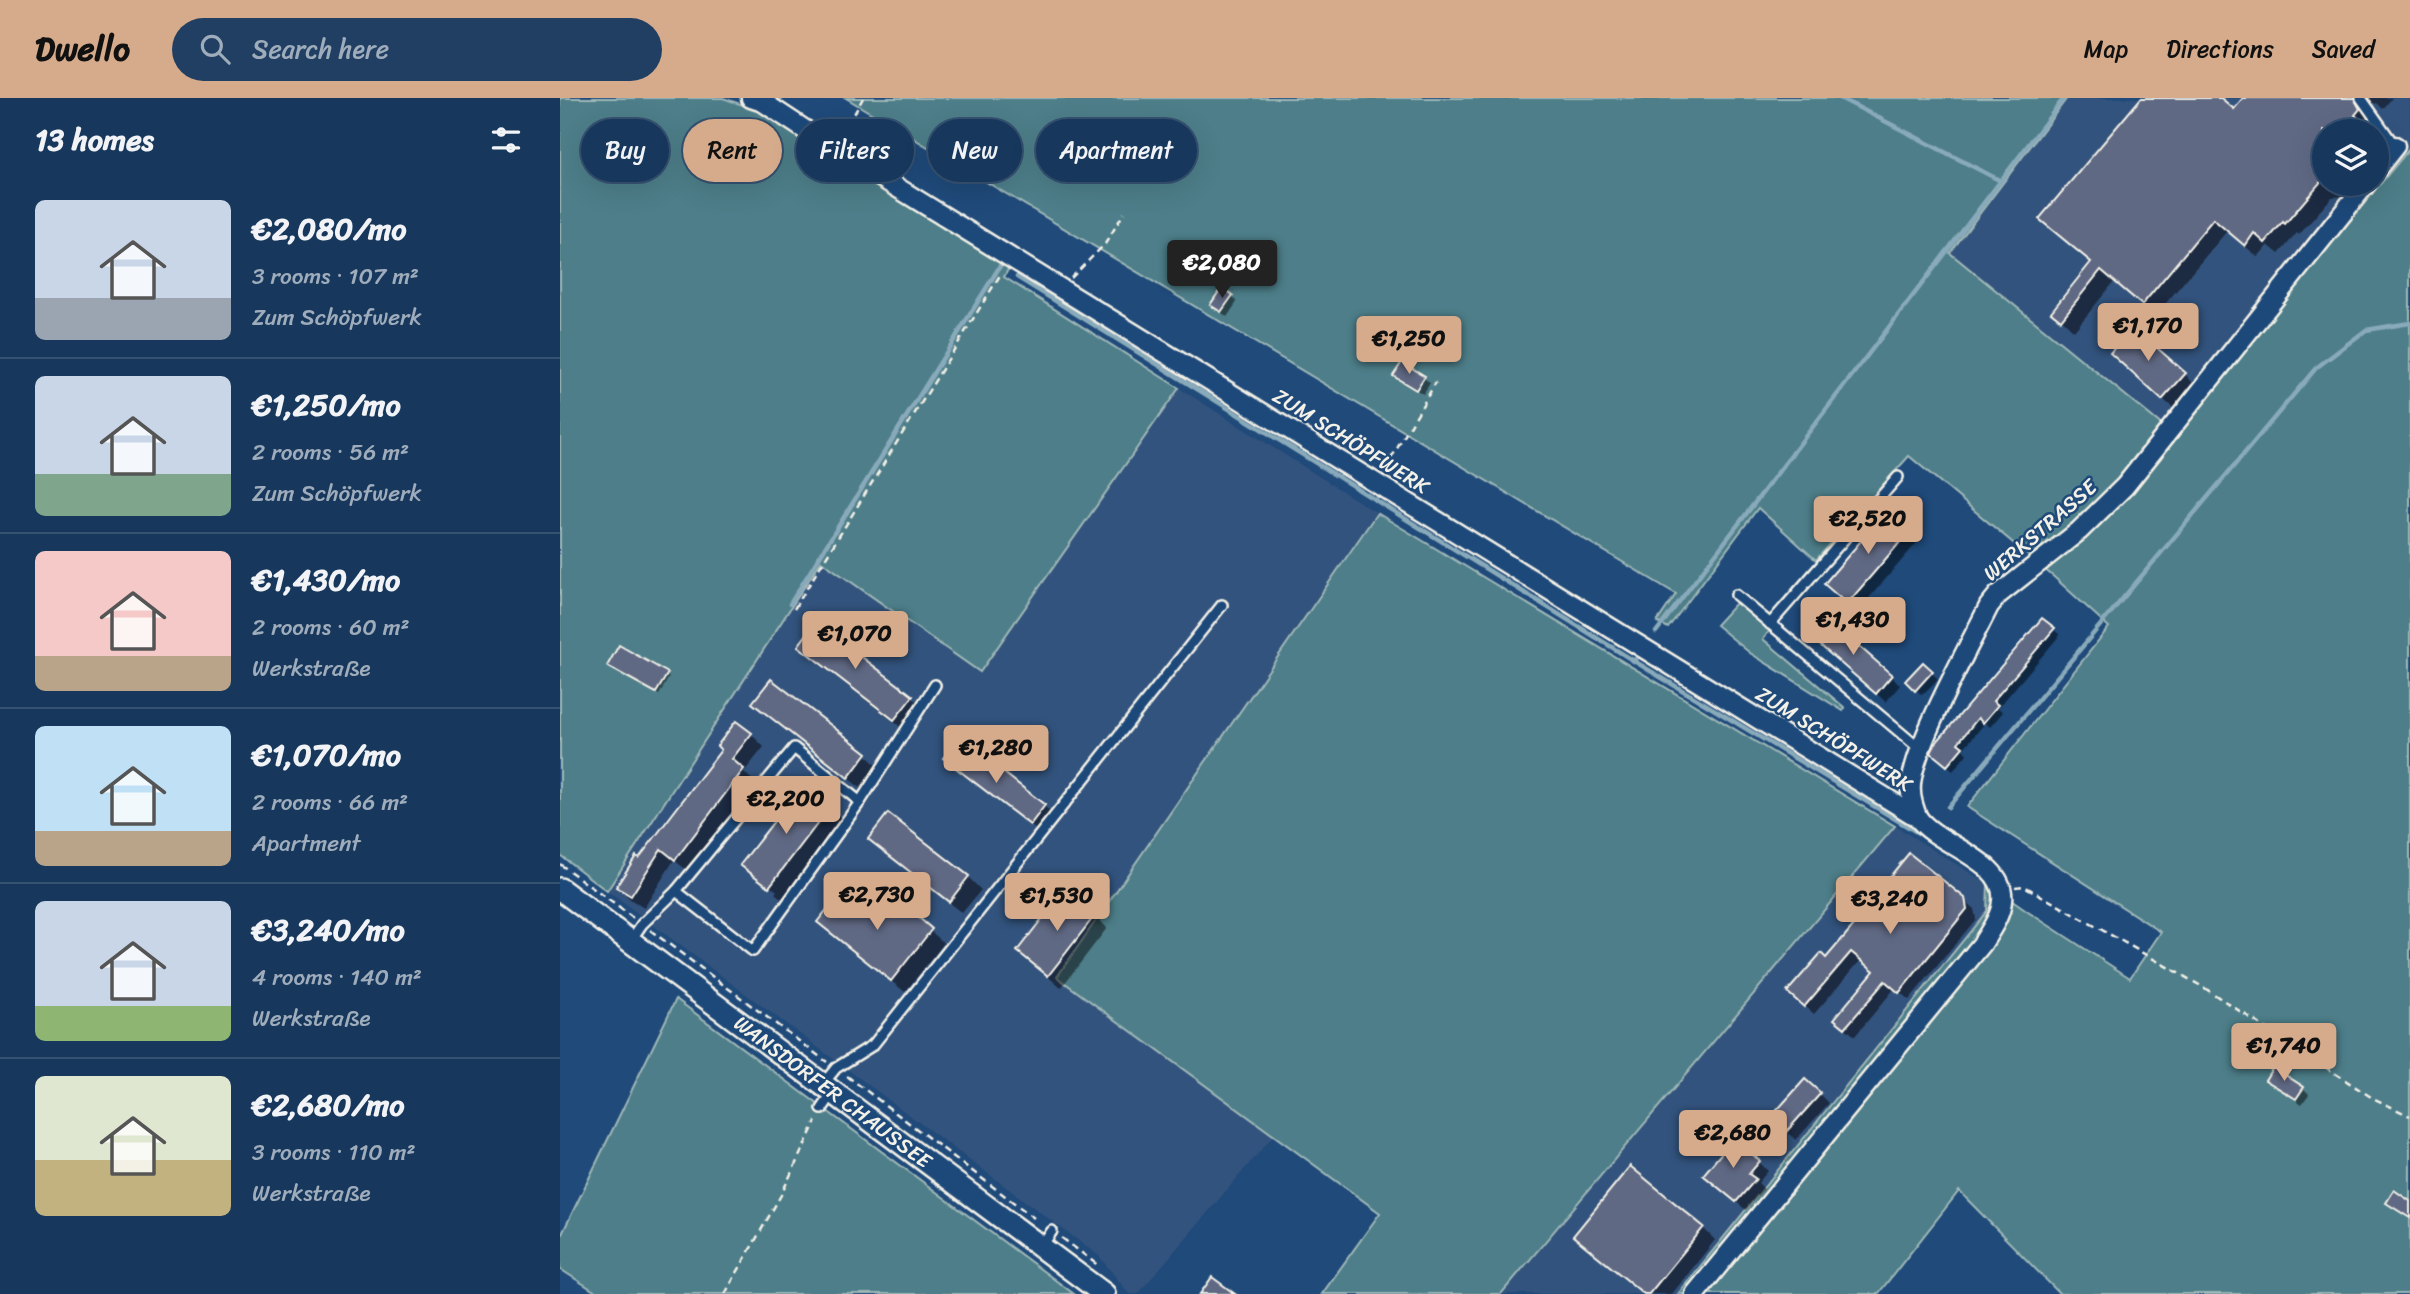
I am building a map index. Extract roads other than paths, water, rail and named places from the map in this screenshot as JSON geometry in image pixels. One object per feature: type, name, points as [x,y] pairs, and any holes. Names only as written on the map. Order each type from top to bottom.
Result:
[{"type":"street","name":"ZUM SCHÖPFWERK","points":[[758,99],[825,144],[1917,817]]},
{"type":"street","points":[[2389,154],[2395,146]]},
{"type":"street","name":"WERKSTRASSE","points":[[1917,817],[1910,791],[1920,749],[1989,606],[1998,595],[2080,531],[2125,486],[2356,196]]},
{"type":"street","points":[[1695,1294],[1982,944],[1998,917],[2003,900],[2001,888],[1990,869],[1935,834],[1917,817]]},
{"type":"street","name":"WANSDORFER CHAUSSEE","points":[[560,890],[826,1095],[1047,1239],[1104,1294]]},
{"type":"lane","points":[[2361,98],[2395,146]]},
{"type":"lane","points":[[1770,624],[1898,477]]},
{"type":"lane","points":[[1736,595],[1920,749]]},
{"type":"lane","points":[[826,1095],[836,1068],[873,1045],[1222,605]]},
{"type":"lane","points":[[676,891],[753,951],[860,802],[935,685]]},
{"type":"lane","points":[[630,942],[642,924],[676,891],[794,748],[860,802]]},
{"type":"waterway","points":[[1840,98],[2001,181]]},
{"type":"waterway","points":[[1656,632],[2064,98]]},
{"type":"waterway","points":[[790,604],[1000,266]]},
{"type":"waterway","points":[[1017,277],[1634,661],[1639,655]]},
{"type":"waterway","points":[[1948,807],[2316,368],[2366,330],[2410,323]]},
{"type":"waterway","points":[[1634,661],[1925,837]]}]
